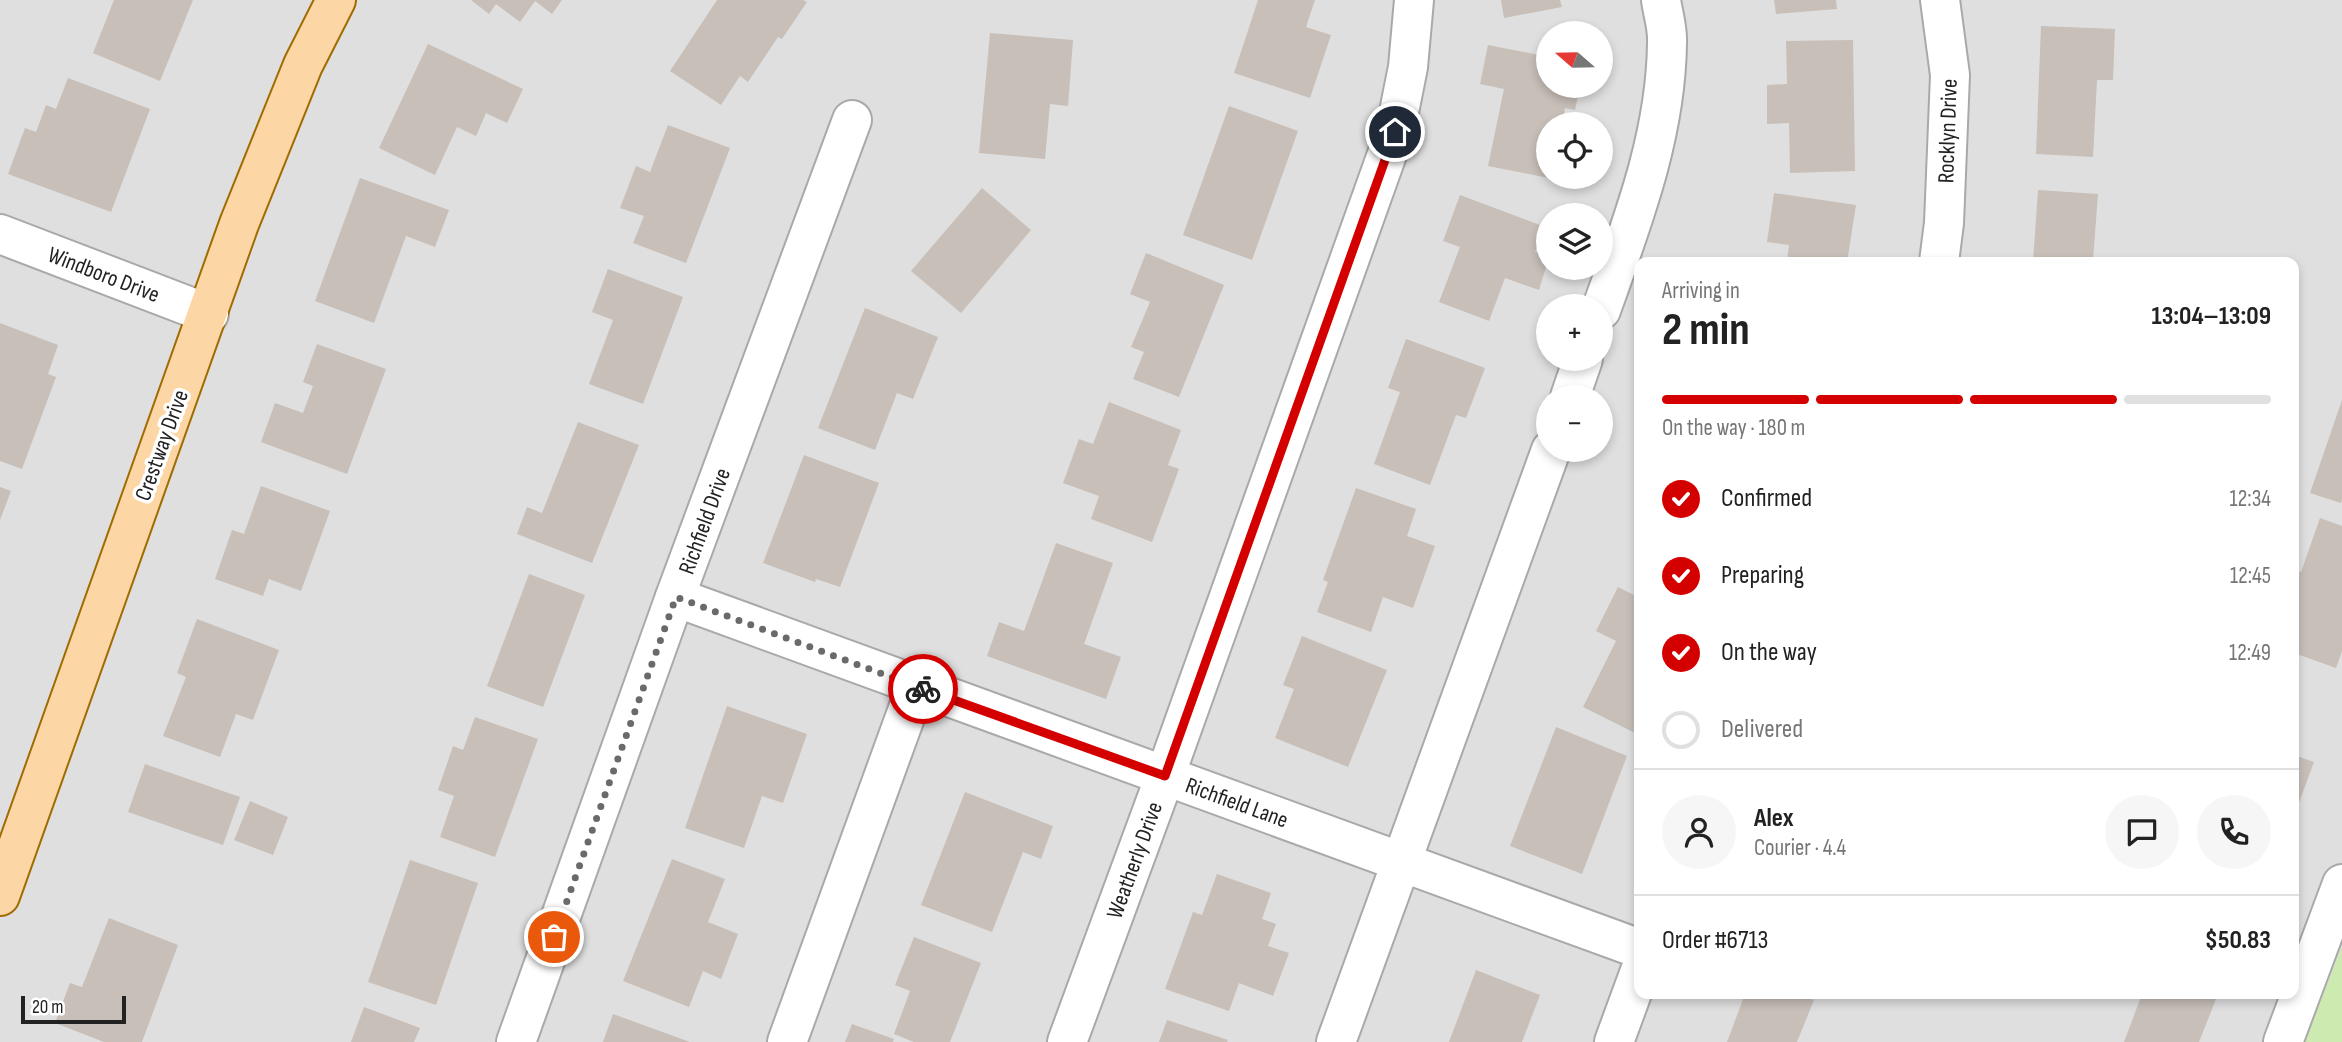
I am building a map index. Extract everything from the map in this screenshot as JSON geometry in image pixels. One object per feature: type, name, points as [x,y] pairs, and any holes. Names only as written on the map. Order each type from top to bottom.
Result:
[{"type":"main road","name":"Crestway Drive","points":[[0,896],[239,224],[293,89],[336,0]]},
{"type":"street","name":"Weatherly Drive","points":[[1067,1042],[1395,132],[1408,67],[1414,0]]},
{"type":"street","points":[[1607,294],[1642,195],[1664,97],[1668,40],[1661,0]]},
{"type":"street","name":"Rocklyn Drive","points":[[1940,0],[1950,75],[1944,223],[1940,257]]},
{"type":"street","name":"Richfield Drive","points":[[516,1042],[852,120]]},
{"type":"street","name":"Windboro Drive","points":[[0,234],[209,314]]},
{"type":"street","points":[[1336,1042],[1547,462]]},
{"type":"street","name":"Richfield Lane","points":[[676,597],[1634,948]]},
{"type":"street","points":[[787,1042],[916,687]]},
{"type":"street","points":[[2283,1042],[2342,884]]},
{"type":"street","points":[[1614,1042],[1634,987]]},
{"type":"shaded area","points":[[0,0],[2342,0],[2342,946],[2305,1042],[0,1042]]},
{"type":"green space","points":[[2342,946],[2342,1042],[2305,1042]]},
{"type":"building","points":[[114,0],[193,0],[160,81],[93,53]]},
{"type":"building","points":[[471,0],[562,0],[552,14],[535,1],[520,22],[496,4],[489,14]]},
{"type":"building","points":[[717,0],[807,2],[782,39],[778,37],[748,82],[740,76],[721,105],[670,71]]},
{"type":"building","points":[[1258,0],[1315,0],[1306,27],[1331,35],[1310,98],[1234,73]]},
{"type":"building","points":[[1501,0],[1560,0],[1562,7],[1504,18]]},
{"type":"building","points":[[1774,0],[1836,0],[1837,9],[1776,14]]},
{"type":"building","points":[[2041,26],[2115,29],[2113,80],[2097,80],[2093,157],[2036,154]]},
{"type":"building","points":[[990,33],[1073,40],[1068,106],[1050,104],[1045,159],[979,153]]},
{"type":"building","points":[[1853,40],[1855,171],[1790,173],[1789,123],[1767,124],[1767,85],[1787,84],[1786,41]]},
{"type":"building","points":[[428,44],[523,89],[507,123],[486,113],[476,136],[457,127],[435,175],[379,148]]},
{"type":"building","points":[[1488,45],[1536,54],[1536,98],[1578,98],[1575,110],[1565,108],[1564,112],[1536,112],[1536,175],[1488,166],[1504,89],[1480,84]]},
{"type":"building","points":[[68,78],[150,109],[111,212],[8,174],[25,128],[36,132],[46,105],[56,109]]},
{"type":"building","points":[[1229,106],[1298,131],[1252,260],[1183,235]]},
{"type":"building","points":[[668,125],[730,148],[686,263],[633,243],[644,216],[620,208],[636,166],[650,172]]},
{"type":"building","points":[[360,178],[449,210],[435,247],[406,236],[374,323],[315,301]]},
{"type":"building","points":[[982,188],[1031,230],[961,313],[911,271]]},
{"type":"building","points":[[2038,190],[2098,194],[2093,257],[2033,257]]},
{"type":"building","points":[[1774,193],[1856,205],[1848,257],[1788,257],[1789,245],[1767,242]]},
{"type":"building","points":[[1460,195],[1536,224],[1536,280],[1542,280],[1539,290],[1505,278],[1489,321],[1439,302],[1460,247],[1443,241]]},
{"type":"building","points":[[1146,253],[1224,285],[1179,397],[1133,379],[1144,352],[1131,347],[1150,302],[1130,294]]},
{"type":"building","points":[[608,269],[683,297],[643,404],[589,384],[613,320],[592,312]]},
{"type":"building","points":[[865,308],[938,337],[913,399],[897,393],[875,450],[818,428]]},
{"type":"building","points":[[0,323],[58,345],[48,374],[56,377],[22,469],[0,461]]},
{"type":"building","points":[[1406,339],[1485,368],[1466,418],[1456,415],[1430,485],[1374,464],[1400,392],[1388,388]]},
{"type":"building","points":[[317,344],[386,369],[347,474],[261,442],[275,403],[303,413],[313,386],[303,382]]},
{"type":"building","points":[[2342,400],[2342,499],[2341,503],[2310,493]]},
{"type":"building","points":[[1109,402],[1181,430],[1168,465],[1179,469],[1152,542],[1091,519],[1099,496],[1063,483],[1079,439],[1093,444]]},
{"type":"building","points":[[578,422],[639,445],[592,563],[517,534],[527,507],[542,513]]},
{"type":"building","points":[[804,455],[879,483],[840,587],[816,579],[815,582],[763,563]]},
{"type":"building","points":[[261,486],[330,511],[301,591],[269,579],[263,596],[215,579],[232,530],[244,534]]},
{"type":"building","points":[[0,487],[11,491],[0,520]]},
{"type":"building","points":[[1356,488],[1416,509],[1407,536],[1435,546],[1413,608],[1383,597],[1371,632],[1317,612],[1328,582],[1323,580]]},
{"type":"building","points":[[2320,518],[2342,526],[2342,651],[2336,668],[2299,655],[2301,572]]},
{"type":"building","points":[[1056,543],[1113,563],[1084,644],[1121,657],[1106,699],[987,656],[999,622],[1024,631]]},
{"type":"building","points":[[529,574],[585,595],[543,707],[487,686]]},
{"type":"building","points":[[1618,587],[1634,595],[1634,732],[1583,707],[1616,641],[1596,631]]},
{"type":"building","points":[[197,619],[279,650],[253,720],[236,714],[220,757],[163,736],[186,677],[177,673]]},
{"type":"building","points":[[1302,636],[1387,670],[1348,767],[1275,738],[1294,689],[1283,685]]},
{"type":"building","points":[[727,706],[807,734],[783,803],[762,796],[744,848],[685,828]]},
{"type":"building","points":[[475,717],[538,739],[495,857],[440,837],[454,796],[438,790],[453,746],[463,750]]},
{"type":"building","points":[[1556,727],[1627,756],[1582,874],[1510,846]]},
{"type":"building","points":[[2299,757],[2314,762],[2299,803]]},
{"type":"building","points":[[145,764],[240,797],[223,845],[128,812]]},
{"type":"building","points":[[965,792],[1053,826],[1041,859],[1023,852],[992,932],[921,905]]},
{"type":"building","points":[[250,801],[288,817],[273,855],[234,840]]},
{"type":"building","points":[[672,859],[725,879],[708,922],[738,934],[721,979],[703,971],[689,1007],[623,981]]},
{"type":"building","points":[[410,860],[478,883],[436,1005],[368,982]]},
{"type":"building","points":[[1217,874],[1271,893],[1262,919],[1276,924],[1268,946],[1289,953],[1273,996],[1239,983],[1229,1011],[1165,989],[1193,912],[1202,915]]},
{"type":"building","points":[[109,918],[178,945],[142,1042],[104,1042],[55,1023],[70,983],[82,987]]},
{"type":"building","points":[[914,937],[981,963],[950,1042],[914,1042],[894,1034],[910,991],[895,985]]},
{"type":"building","points":[[1476,970],[1540,995],[1522,1042],[1449,1042]]},
{"type":"building","points":[[1743,999],[1814,1000],[1797,1042],[1727,1042]]},
{"type":"building","points":[[2140,999],[2216,999],[2199,1042],[2124,1042]]},
{"type":"building","points":[[364,1007],[420,1028],[414,1042],[351,1042]]},
{"type":"building","points":[[613,1014],[690,1042],[603,1042]]},
{"type":"building","points":[[1167,1020],[1228,1040],[1159,1042]]},
{"type":"building","points":[[852,1024],[894,1039],[893,1042],[845,1042]]},
{"type":"way so far","points":[[554,937],[676,597],[923,689]]},
{"type":"route","points":[[923,689],[1165,776],[1395,132]]}]
